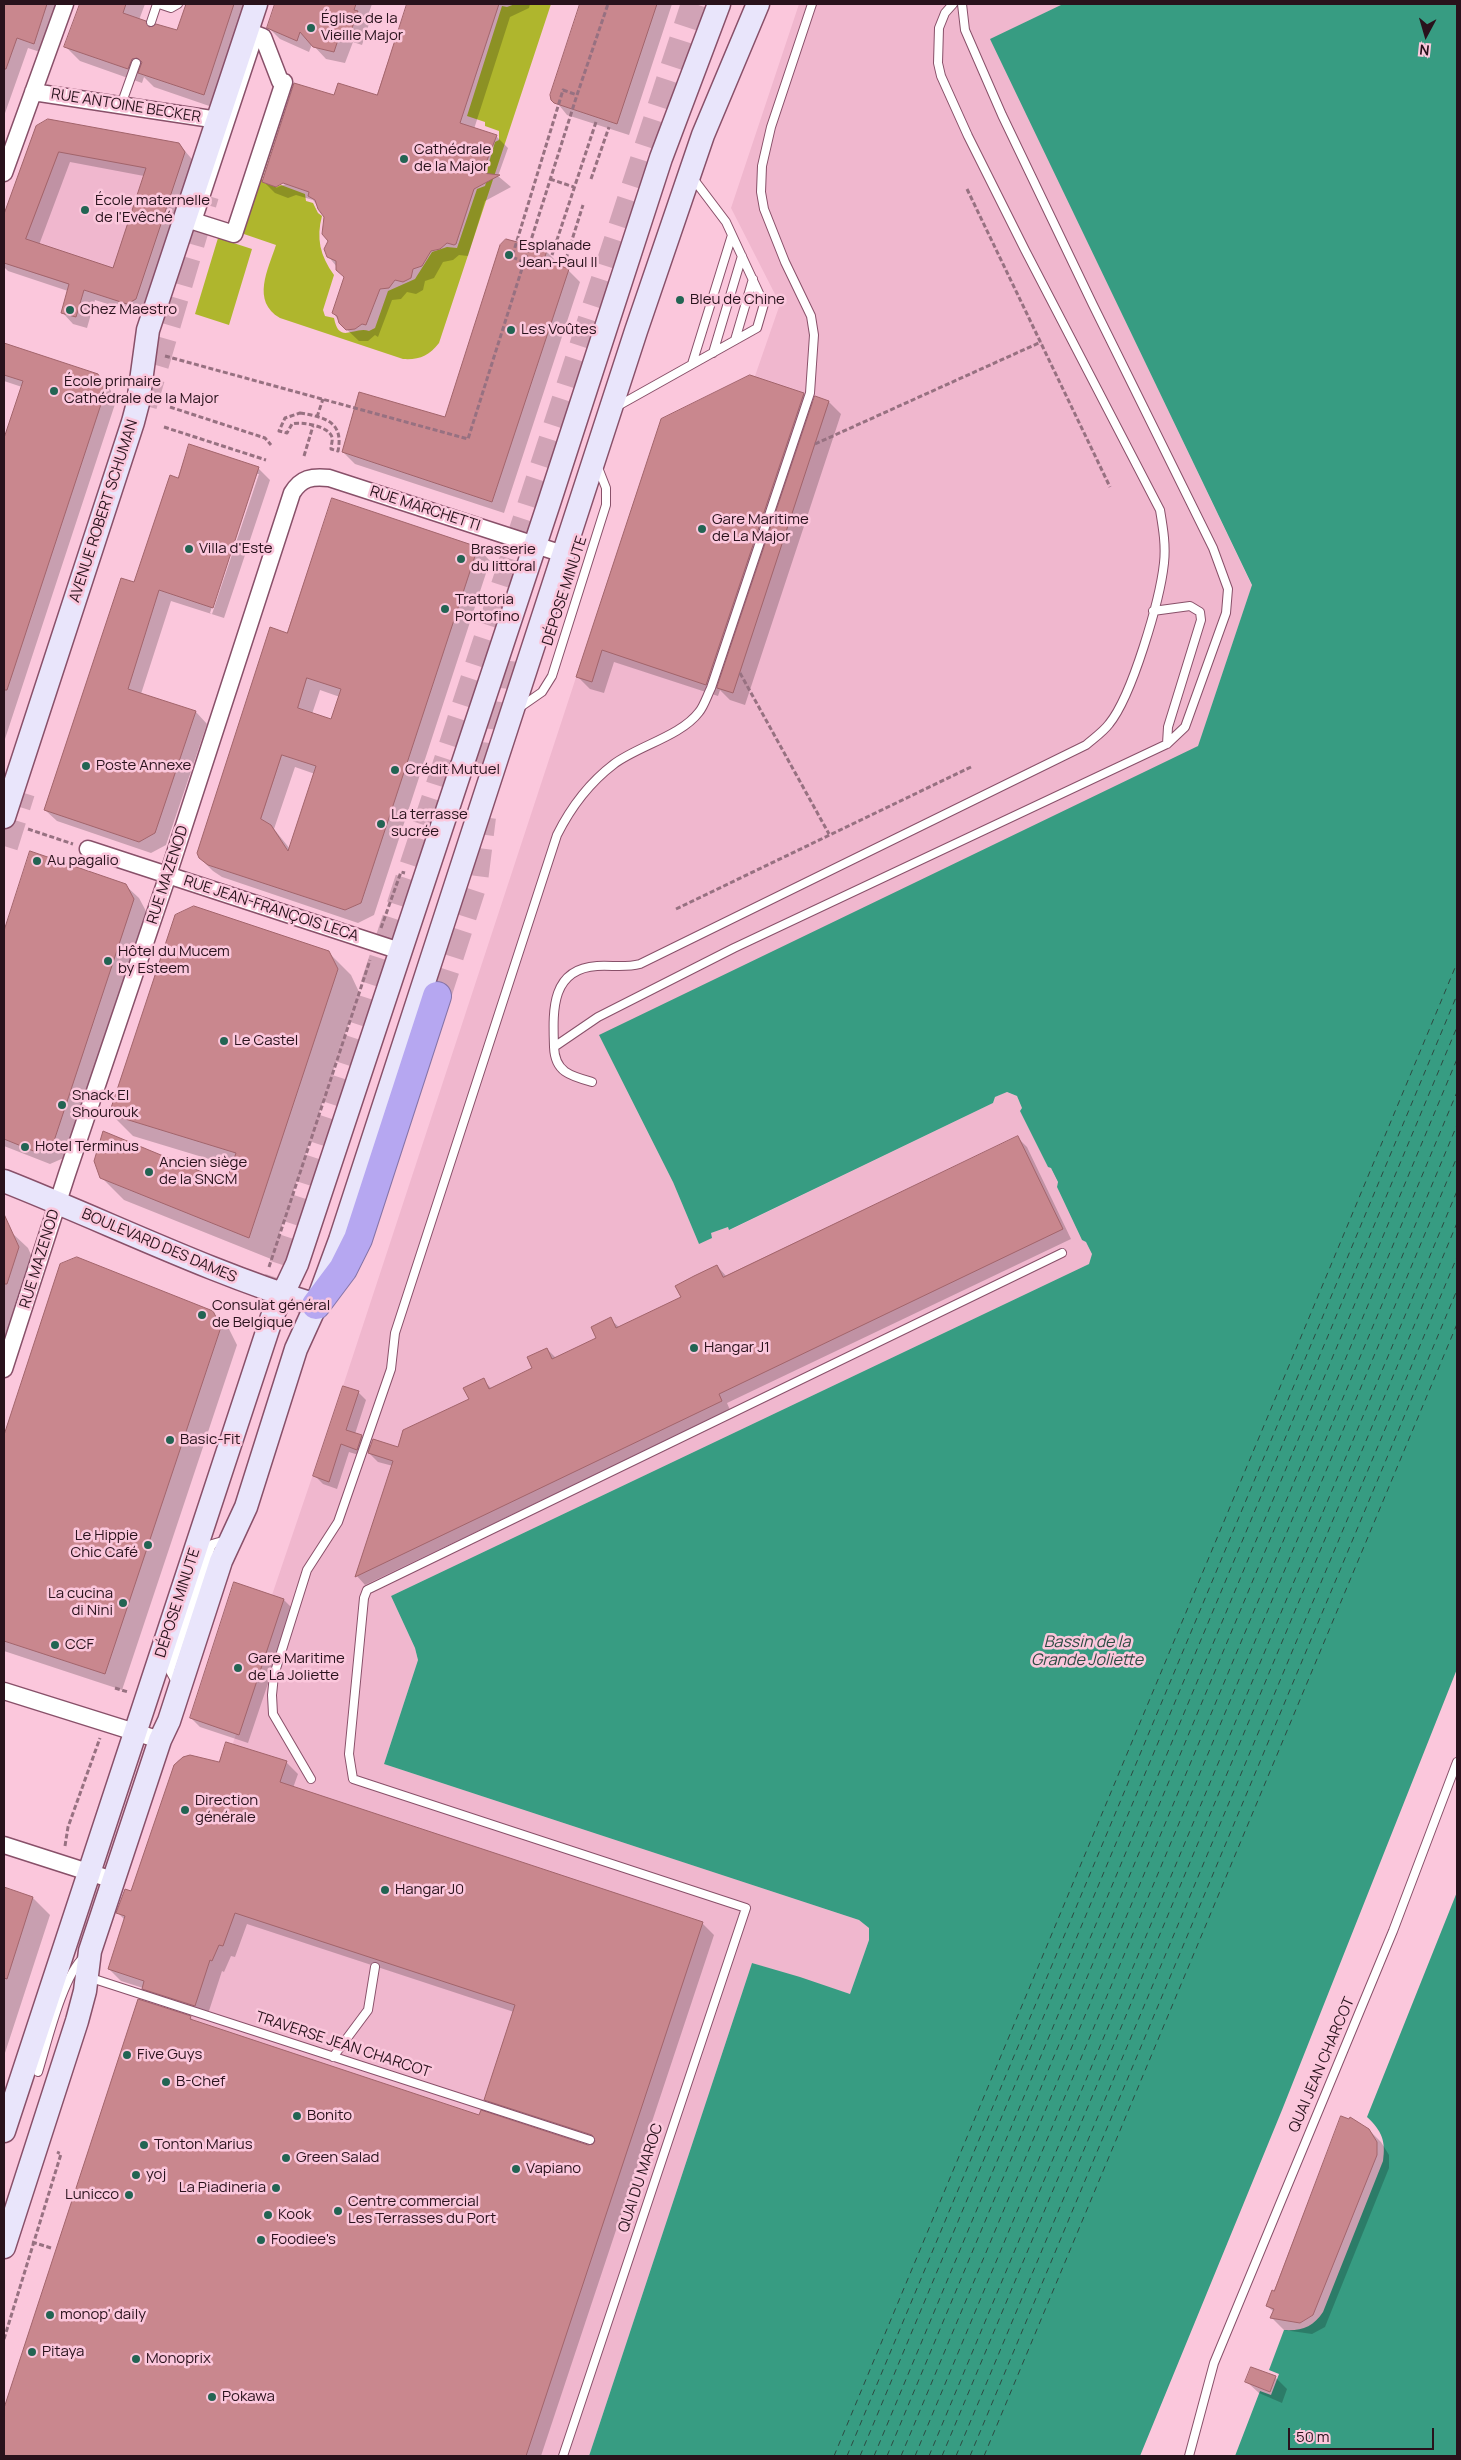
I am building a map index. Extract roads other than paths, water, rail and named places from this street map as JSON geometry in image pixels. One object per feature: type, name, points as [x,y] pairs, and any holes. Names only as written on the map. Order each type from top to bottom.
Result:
[{"type":"highway","points":[[316,1305],[343,1269],[358,1239],[437,996]]},
{"type":"street","points":[[4,174],[65,4]]},
{"type":"street","name":"AVENUE ROBERT SCHUMAN","points":[[4,816],[133,422],[138,403],[148,330],[256,4]]},
{"type":"street","points":[[4,2131],[272,1317],[297,1264],[661,158],[719,4]]},
{"type":"street","points":[[4,2247],[77,2021],[87,1977],[90,1952],[160,1740],[180,1688],[221,1561],[246,1507],[296,1349],[316,1305],[340,1240],[562,554],[690,174],[758,4]]},
{"type":"street","points":[[255,34],[263,38],[280,81],[284,82],[276,109],[234,234],[193,221],[225,125],[255,34]]},
{"type":"street","name":"RUE ANTOINE BECKER","points":[[33,92],[218,120]]},
{"type":"street","name":"RUE MARCHETTI","points":[[292,492],[302,480],[314,477],[329,478],[562,554]]},
{"type":"street","name":"RUE MAZENOD","points":[[4,1370],[57,1202],[168,876],[292,492]]},
{"type":"street","name":"RUE JEAN-FRANÇOIS LECA","points":[[88,849],[400,951]]},
{"type":"street","name":"BOULEVARD DES DAMES","points":[[4,1181],[183,1257],[316,1305]]},
{"type":"street","points":[[4,1691],[160,1740]]},
{"type":"street","points":[[4,1844],[113,1880]]},
{"type":"lane","points":[[151,22],[158,4],[171,8],[178,4]]},
{"type":"lane","points":[[311,1779],[273,1714],[274,1675],[307,1570],[338,1522],[391,1369],[395,1333],[557,835],[575,802],[614,764],[675,731],[693,719],[700,711],[711,688],[810,392],[814,334],[811,316],[785,262],[764,209],[761,192],[762,166],[770,127],[812,4]]},
{"type":"lane","points":[[592,1082],[574,1077],[560,1068],[554,1059],[553,1009],[556,994],[566,979],[580,969],[597,966],[628,967],[640,964],[1086,745],[1109,725],[1121,705],[1148,633],[1164,564],[1165,533],[1160,510],[1025,250],[968,136],[942,76],[938,63],[939,28],[945,13],[953,4]]},
{"type":"lane","points":[[554,1047],[598,1017],[734,948],[1167,744],[1185,727],[1226,613],[1228,589],[1213,548],[1002,115],[965,30],[962,4]]},
{"type":"lane","points":[[120,106],[136,63]]},
{"type":"lane","points":[[610,410],[757,328],[764,304],[726,222],[690,174]]},
{"type":"lane","points":[[692,364],[732,235]]},
{"type":"lane","points":[[713,353],[742,256]]},
{"type":"lane","points":[[735,340],[753,279]]},
{"type":"lane","name":"DÉPOSE MINUTE","points":[[511,713],[542,692],[552,676],[606,505],[606,488],[595,459]]},
{"type":"lane","points":[[1153,611],[1190,606],[1200,612],[1201,620],[1168,727],[1167,744]]},
{"type":"lane","name":"QUAI DU MAROC","points":[[563,2456],[746,1908],[353,1779],[349,1754],[364,1598],[367,1590],[1062,1253]]},
{"type":"lane","name":"QUAI JEAN CHARCOT","points":[[1189,2456],[1199,2426],[1210,2378],[1225,2336],[1393,1931],[1457,1762]]},
{"type":"lane","points":[[38,2072],[66,1986],[77,1963],[90,1952]]},
{"type":"lane","points":[[333,2057],[368,2010],[375,1967]]},
{"type":"lane","name":"TRAVERSE JEAN CHARCOT","points":[[87,1977],[590,2140]]},
{"type":"water","name":"Bassin de la Grande Joliette","points":[[1063,4],[1457,4],[1457,1669],[1282,2110],[1140,2456],[589,2456],[752,1963],[850,1994],[869,1940],[869,1928],[859,1920],[384,1764],[418,1660],[415,1648],[391,1596],[1089,1264],[1092,1254],[1086,1242],[1082,1240],[1057,1187],[1058,1182],[1051,1168],[1048,1167],[1020,1111],[1022,1108],[1017,1096],[1007,1092],[995,1097],[993,1103],[729,1230],[728,1227],[711,1233],[712,1238],[699,1244],[673,1182],[599,1035],[1198,746],[1252,585],[990,39]]},
{"type":"water","points":[[1457,1892],[1457,2456],[1235,2456],[1260,2391],[1271,2395],[1279,2374],[1269,2370],[1284,2330],[1302,2329],[1311,2325],[1323,2312],[1383,2161],[1384,2148],[1382,2137],[1367,2117]]},
{"type":"tunnel","points":[[270,1305],[695,4]]},
{"type":"tunnel","points":[[143,405],[205,195]]},
{"type":"tunnel","points":[[488,771],[503,655]]},
{"type":"tunnel","points":[[4,846],[21,792]]},
{"type":"tunnel","points":[[437,996],[474,881],[482,817]]},
{"type":"place","name":"Église de la Vieille Major","points":[[311,28]]},
{"type":"place","name":"Cathédrale de la Major","points":[[404,159]]},
{"type":"place","name":"École maternelle de l'Evêché","points":[[85,210]]},
{"type":"place","name":"Esplanade Jean-Paul II","points":[[509,255]]},
{"type":"place","name":"Bleu de Chine","points":[[680,300]]},
{"type":"place","name":"Chez Maestro","points":[[70,310]]},
{"type":"place","name":"Les Voûtes","points":[[511,330]]},
{"type":"place","name":"École primaire Cathédrale de la Major","points":[[54,391]]},
{"type":"place","name":"Gare Maritime de La Major","points":[[702,529]]},
{"type":"place","name":"Villa d'Este","points":[[189,549]]},
{"type":"place","name":"Brasserie du littoral","points":[[461,559]]},
{"type":"place","name":"Trattoria Portofino","points":[[445,609]]},
{"type":"place","name":"Poste Annexe","points":[[86,766]]},
{"type":"place","name":"Crédit Mutuel","points":[[395,770]]},
{"type":"place","name":"La terrasse sucrée","points":[[381,824]]},
{"type":"place","name":"Au pagalio","points":[[37,861]]},
{"type":"place","name":"Hôtel du Mucem by Esteem","points":[[108,961]]},
{"type":"place","name":"Le Castel","points":[[224,1041]]},
{"type":"place","name":"Snack El Shourouk","points":[[62,1105]]},
{"type":"place","name":"Hotel Terminus","points":[[25,1147]]},
{"type":"place","name":"Ancien siège de la SNCM","points":[[149,1172]]},
{"type":"place","name":"Consulat général de Belgique","points":[[202,1315]]},
{"type":"place","name":"Hangar J1","points":[[694,1348]]},
{"type":"place","name":"Basic-Fit","points":[[170,1440]]},
{"type":"place","name":"Le Hippie Chic Café","points":[[148,1545]]},
{"type":"place","name":"La cucina di Nini","points":[[123,1603]]},
{"type":"place","name":"CCF","points":[[55,1645]]},
{"type":"place","name":"Gare Maritime de La Joliette","points":[[238,1668]]},
{"type":"place","name":"Direction générale","points":[[185,1810]]},
{"type":"place","name":"Hangar J0","points":[[385,1890]]},
{"type":"place","name":"Five Guys","points":[[127,2055]]},
{"type":"place","name":"B-Chef","points":[[166,2082]]},
{"type":"place","name":"Bonito","points":[[297,2116]]},
{"type":"place","name":"Tonton Marius","points":[[144,2145]]},
{"type":"place","name":"Green Salad","points":[[286,2158]]},
{"type":"place","name":"Vapiano","points":[[516,2169]]},
{"type":"place","name":"yoj","points":[[136,2175]]},
{"type":"place","name":"La Piadineria","points":[[276,2188]]},
{"type":"place","name":"Lunicco","points":[[129,2195]]},
{"type":"place","name":"Centre commercial Les Terrasses du Port","points":[[338,2211]]},
{"type":"place","name":"Kook","points":[[268,2215]]},
{"type":"place","name":"Foodiee's","points":[[261,2240]]},
{"type":"place","name":"monop' daily","points":[[50,2315]]},
{"type":"place","name":"Pitaya","points":[[32,2352]]},
{"type":"place","name":"Monoprix","points":[[136,2359]]},
{"type":"place","name":"Pokawa","points":[[212,2397]]}]
